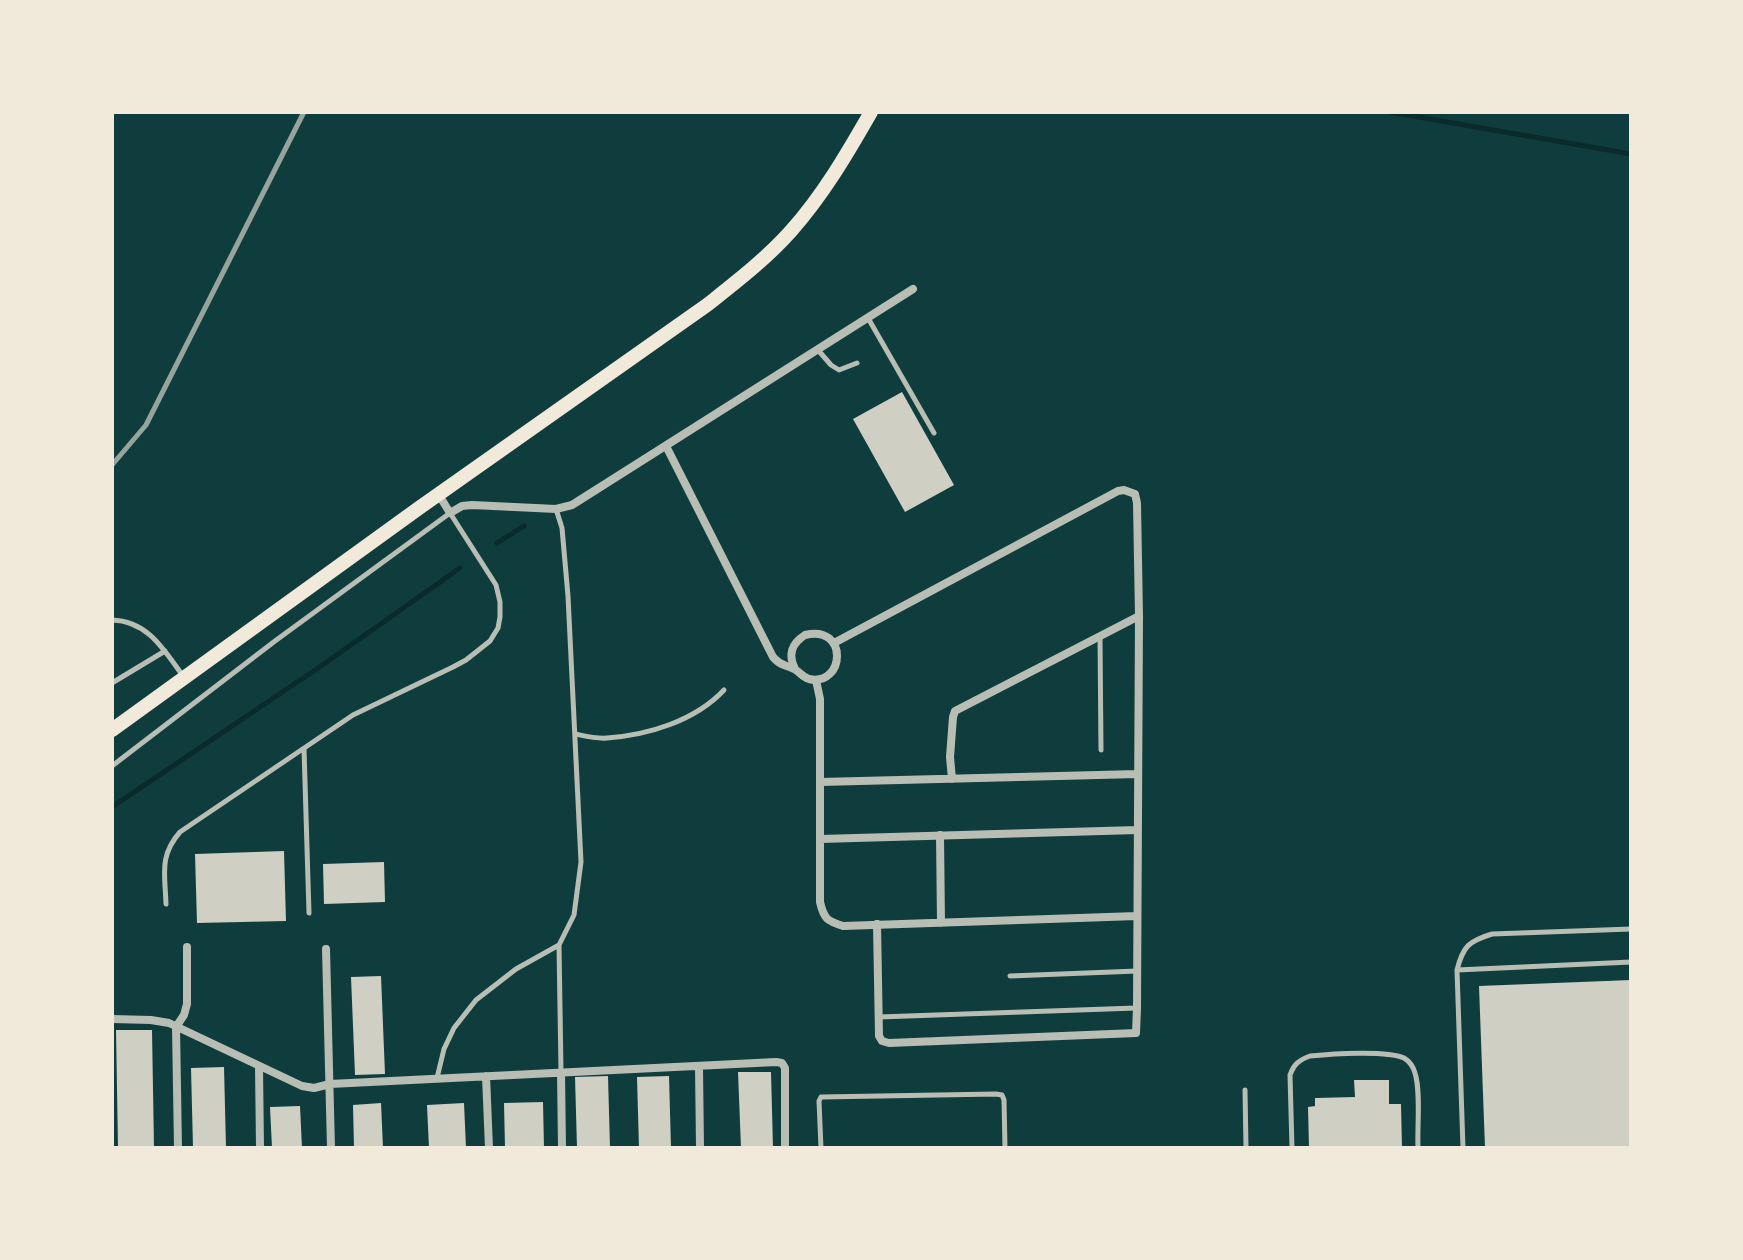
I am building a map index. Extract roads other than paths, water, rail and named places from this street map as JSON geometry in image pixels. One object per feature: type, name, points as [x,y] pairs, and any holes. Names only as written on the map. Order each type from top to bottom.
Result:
[{"type":"main road","points":[[112,730],[707,305],[762,260],[790,232],[844,159],[871,112]]},
{"type":"street","points":[[439,495],[450,513],[462,506],[472,505],[556,509],[572,505],[913,289]]},
{"type":"street","points":[[666,446],[773,657],[786,668],[795,669]]},
{"type":"street","points":[[834,643],[1118,491],[1135,494],[1139,616],[1137,1030],[1133,1034],[882,1041],[879,1036],[877,924]]},
{"type":"street","points":[[952,779],[950,757],[955,711],[1139,616]]},
{"type":"street","points":[[821,633],[834,643],[838,659],[836,667],[824,678],[816,680],[800,675],[791,662],[798,639],[805,635],[821,633]]},
{"type":"street","points":[[816,680],[820,699],[820,902],[824,916],[832,923],[843,926],[1137,916]]},
{"type":"street","points":[[820,782],[1138,774]]},
{"type":"street","points":[[820,839],[1138,830]]},
{"type":"street","points":[[940,835],[941,923]]},
{"type":"street","points":[[178,1148],[176,1027],[187,1004],[187,947]]},
{"type":"street","points":[[326,949],[331,1148]]},
{"type":"street","points":[[112,1019],[169,1023],[259,1067],[302,1086],[314,1088],[330,1084],[437,1078],[782,1063],[785,1068],[785,1148]]},
{"type":"street","points":[[259,1067],[260,1148]]},
{"type":"street","points":[[699,1067],[700,1148]]},
{"type":"street","points":[[561,1072],[562,1148]]},
{"type":"street","points":[[486,1076],[489,1148]]},
{"type":"lane","points":[[868,317],[934,433]]},
{"type":"lane","points":[[817,349],[839,370],[857,363]]},
{"type":"lane","points":[[556,509],[564,544],[581,862],[574,915],[559,945],[561,1072]]},
{"type":"lane","points":[[112,766],[450,513],[496,585],[500,602],[498,628],[490,641],[466,660],[353,715],[180,832],[170,844],[165,859],[166,904]]},
{"type":"lane","points":[[112,620],[137,625],[150,634],[185,678]]},
{"type":"lane","points":[[1100,636],[1101,750]]},
{"type":"lane","points":[[112,683],[165,651]]},
{"type":"lane","points":[[575,734],[605,739],[652,730],[689,718],[724,690]]},
{"type":"lane","points":[[304,748],[309,913]]},
{"type":"lane","points":[[1463,1148],[1457,970],[1461,952],[1474,940],[1492,934],[1631,929]]},
{"type":"lane","points":[[437,1078],[444,1049],[454,1028],[476,1000],[516,969],[559,945]]},
{"type":"lane","points":[[1457,970],[1631,962]]},
{"type":"lane","points":[[1010,976],[1137,971]]},
{"type":"lane","points":[[879,1017],[1137,1008]]},
{"type":"lane","points":[[1292,1148],[1290,1075],[1293,1066],[1310,1056],[1356,1055],[1402,1057],[1410,1063],[1417,1083],[1418,1148]]},
{"type":"lane","points":[[1245,1090],[1246,1148]]},
{"type":"lane","points":[[821,1148],[821,1097],[996,1094],[1002,1095],[1004,1100],[1005,1148]]},
{"type":"waterway","points":[[1390,112],[1631,154]]},
{"type":"waterway","points":[[497,543],[524,526]]},
{"type":"waterway","points":[[112,807],[460,568]]},
{"type":"railway","points":[[112,465],[146,425],[304,112]]}]
